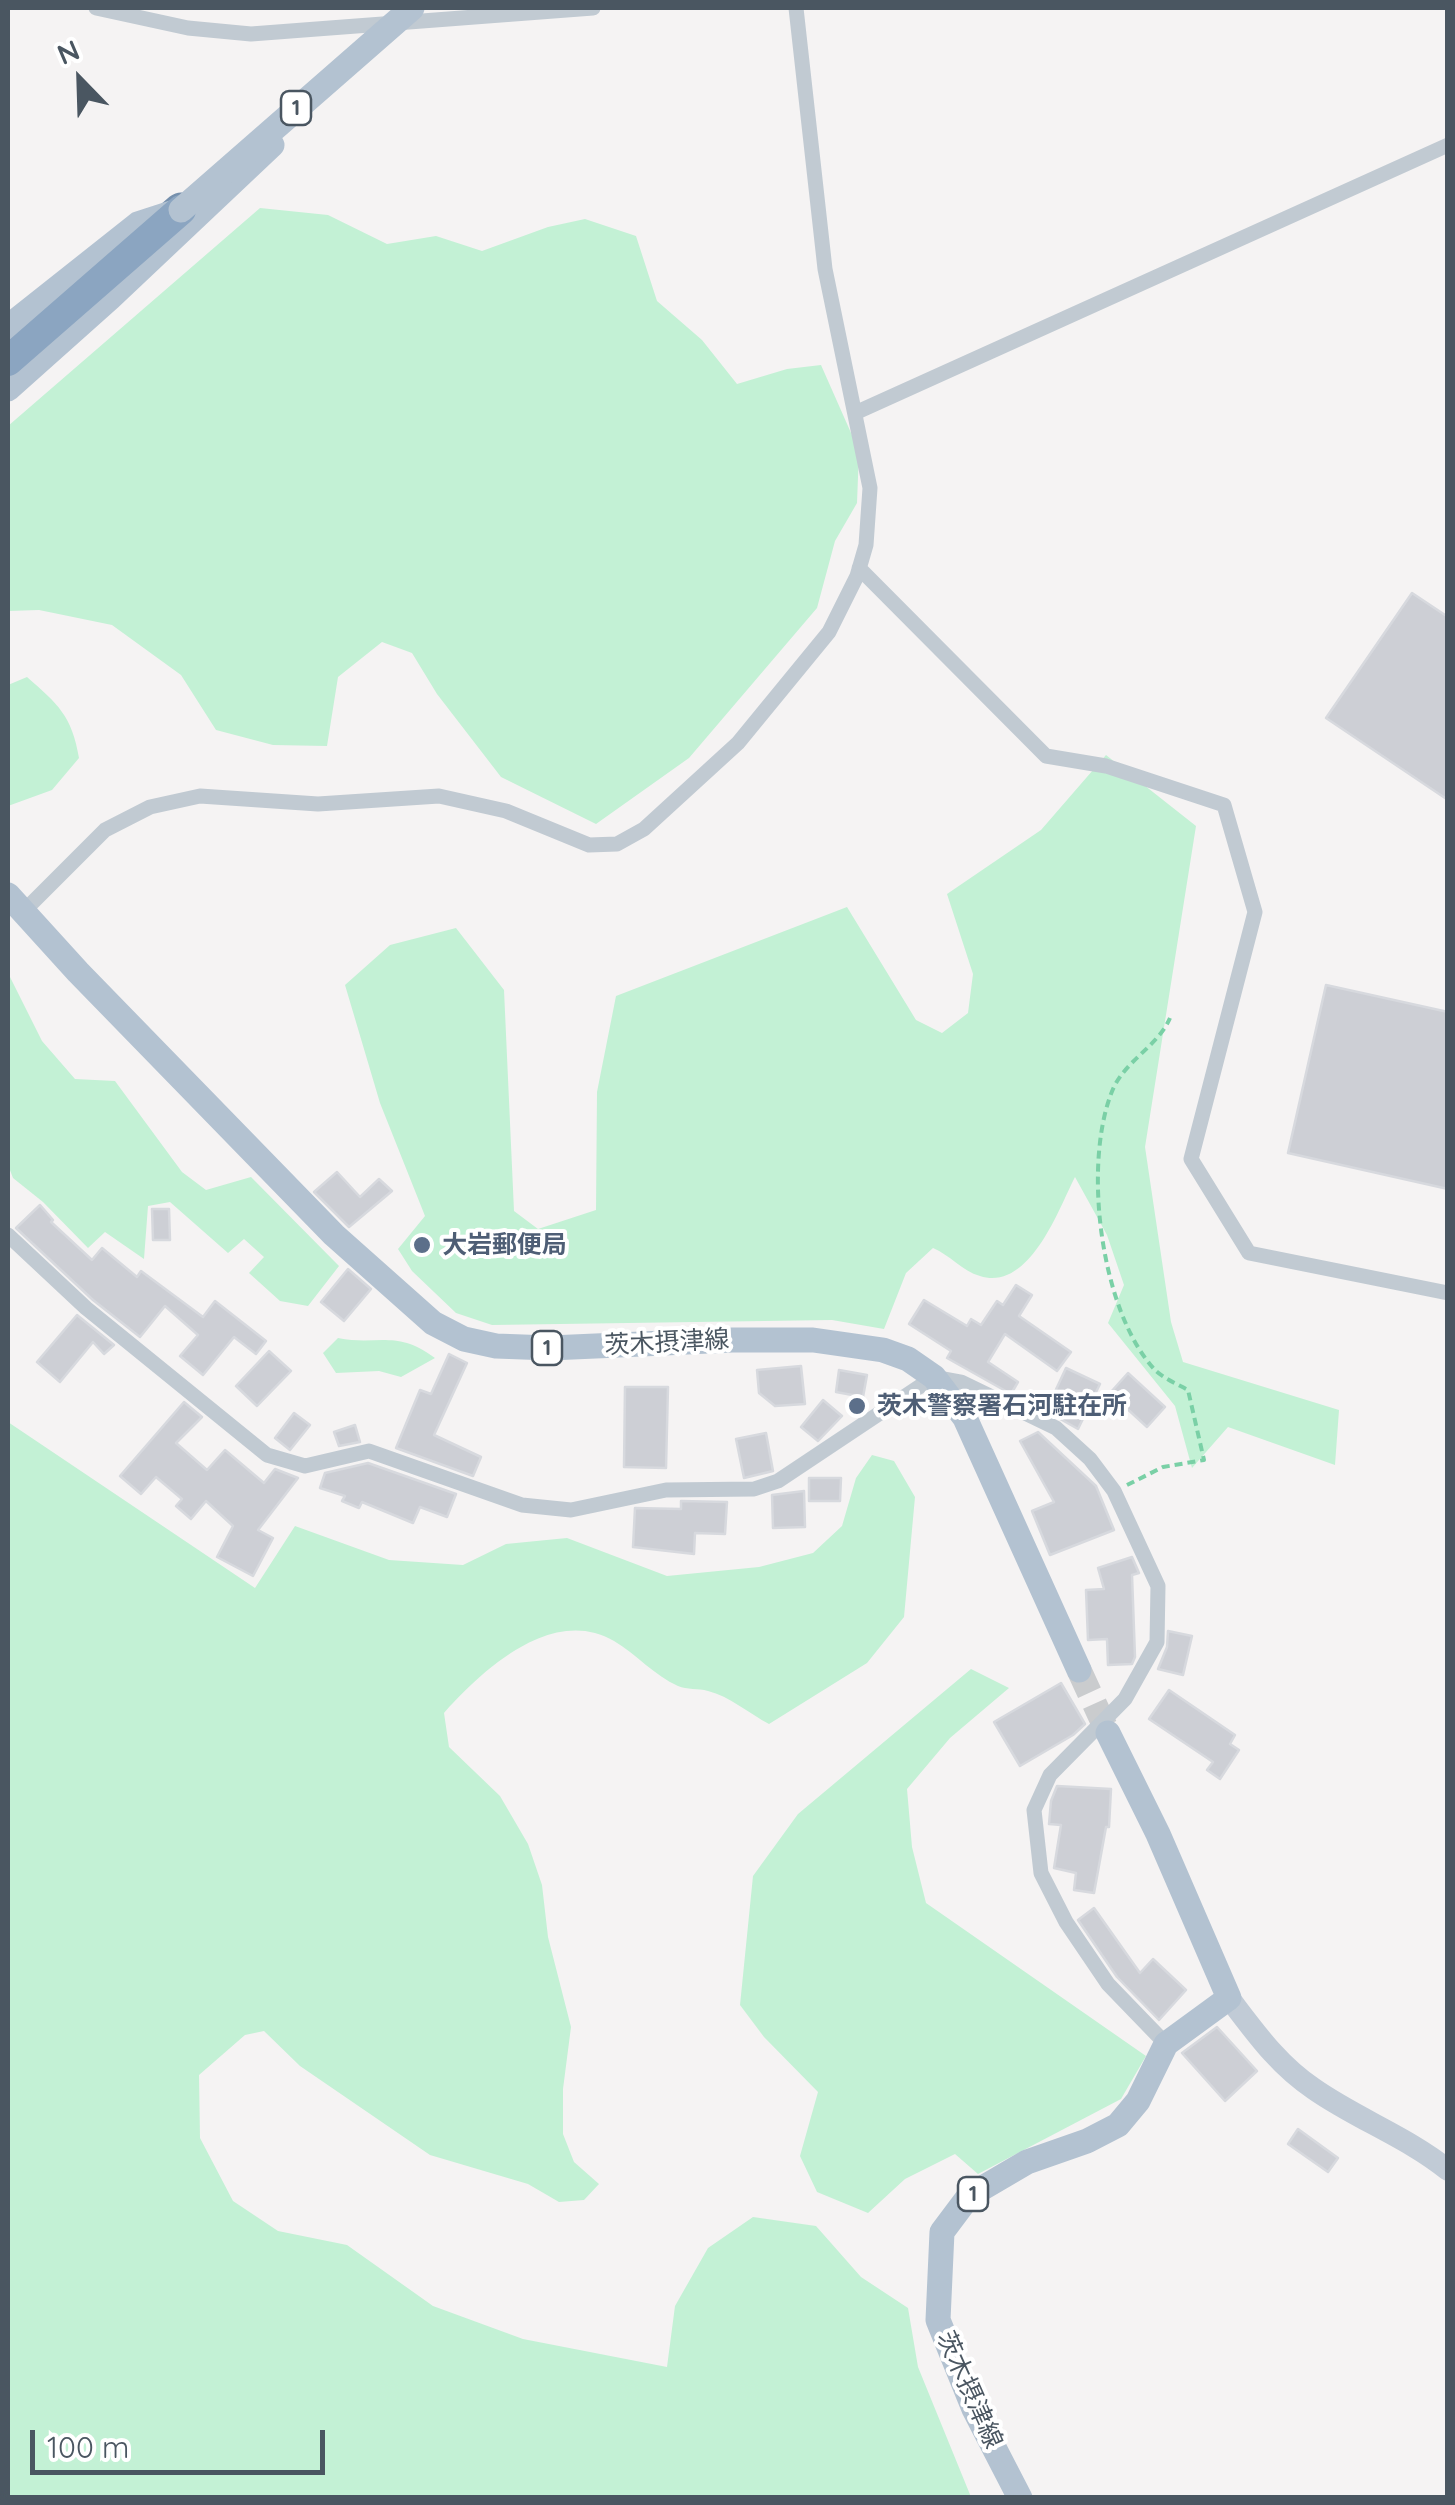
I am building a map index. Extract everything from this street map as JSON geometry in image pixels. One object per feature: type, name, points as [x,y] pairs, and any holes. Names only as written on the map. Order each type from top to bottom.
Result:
[{"type":"highway","points":[[8,361],[30,331],[181,210]]},
{"type":"main road","name":"1","points":[[181,210],[412,8]]},
{"type":"main road","points":[[8,389],[30,331],[286,133],[332,76]]},
{"type":"main road","name":"茨木摂津線","points":[[15,903],[334,1235],[432,1322],[464,1339],[496,1346],[550,1348],[813,1340],[883,1350],[908,1359],[934,1377],[965,1418],[1078,1670]]},
{"type":"main road","points":[[1108,1733],[1158,1834],[1229,1998],[1272,2056],[1310,2088],[1424,2151],[1448,2170]]},
{"type":"main road","name":"茨木摂津線","points":[[1020,2498],[974,2409],[938,2320],[942,2232],[969,2196],[1027,2162],[1087,2141],[1118,2125],[1138,2101],[1166,2044],[1229,1998]]},
{"type":"street","points":[[96,8],[188,28],[251,34],[592,8]]},
{"type":"street","points":[[15,903],[105,830],[150,807],[200,796],[318,804],[439,796],[506,811],[589,845],[617,844],[644,829],[738,743],[828,632],[866,545],[870,488],[825,269],[796,8]]},
{"type":"street","points":[[855,413],[1448,146]]},
{"type":"street","points":[[859,568],[1046,756],[1106,766],[1224,805],[1255,912],[1191,1159],[1249,1253],[1448,1293]]},
{"type":"street","points":[[8,1235],[86,1308],[268,1455],[305,1466],[369,1451],[522,1505],[570,1510],[666,1490],[754,1489],[778,1482],[934,1377],[961,1382],[1056,1428],[1090,1459],[1114,1492],[1158,1586],[1157,1642],[1125,1699],[1050,1775],[1034,1810],[1041,1873],[1066,1922],[1108,1984],[1166,2044]]},
{"type":"path","points":[[1114,1492],[1162,1467],[1204,1460],[1188,1390],[1156,1372],[1136,1342],[1106,1274],[1099,1210],[1096,1171],[1110,1095],[1122,1070],[1165,1030],[1170,1018]]},
{"type":"green space","points":[[260,208],[328,215],[387,244],[436,236],[482,251],[548,227],[585,219],[636,236],[657,301],[702,340],[737,384],[787,369],[821,365],[859,451],[857,503],[835,541],[817,608],[689,758],[596,824],[501,777],[437,694],[412,653],[382,642],[338,677],[327,746],[273,745],[216,730],[181,675],[112,625],[39,610],[8,611],[8,426]]},
{"type":"green space","points":[[27,677],[62,712],[79,758],[52,790],[8,806],[8,685]]},
{"type":"green space","points":[[1106,755],[1196,826],[1145,1147],[1171,1322],[1183,1362],[1339,1410],[1335,1465],[1228,1427],[1192,1468],[1175,1406],[1108,1323],[1124,1285],[1107,1235],[1075,1177],[1040,1244],[1014,1272],[998,1278],[980,1276],[933,1248],[906,1273],[884,1329],[832,1320],[492,1325],[456,1313],[412,1271],[398,1249],[425,1216],[380,1103],[345,985],[390,945],[456,928],[504,990],[514,1211],[538,1229],[596,1210],[597,1092],[616,996],[847,907],[916,1020],[942,1033],[968,1013],[973,974],[947,894],[1041,830]]},
{"type":"green space","points":[[8,973],[42,1041],[75,1079],[115,1081],[182,1172],[206,1190],[251,1177],[339,1266],[308,1306],[280,1301],[249,1273],[264,1257],[244,1239],[228,1253],[170,1202],[148,1206],[144,1259],[105,1232],[88,1248],[13,1178],[8,1165]]},
{"type":"green space","points":[[338,1338],[397,1341],[435,1358],[401,1377],[379,1371],[336,1373],[323,1353]]},
{"type":"green space","points":[[8,1422],[255,1588],[295,1526],[389,1560],[463,1565],[506,1544],[567,1538],[667,1576],[759,1567],[813,1553],[842,1526],[856,1478],[872,1455],[894,1461],[915,1497],[904,1617],[867,1663],[769,1724],[716,1693],[670,1682],[614,1641],[591,1632],[567,1631],[544,1636],[499,1661],[444,1713],[449,1747],[500,1796],[528,1844],[542,1885],[548,1937],[571,2027],[563,2089],[563,2134],[574,2162],[599,2184],[584,2200],[559,2202],[528,2184],[430,2155],[300,2066],[264,2031],[245,2035],[199,2075],[200,2138],[233,2201],[278,2231],[347,2245],[433,2306],[523,2339],[667,2367],[675,2306],[708,2248],[753,2217],[816,2226],[861,2277],[908,2308],[918,2367],[971,2497],[8,2497]]},
{"type":"green space","points":[[971,1669],[1009,1688],[950,1738],[907,1789],[912,1847],[926,1903],[1146,2056],[1121,2099],[978,2174],[955,2154],[905,2179],[868,2213],[817,2192],[800,2156],[818,2092],[764,2037],[740,2005],[753,1876],[798,1814]]},
{"type":"building","points":[[1412,593],[1448,617],[1448,800],[1326,718]]},
{"type":"building","points":[[1326,985],[1448,1012],[1448,1189],[1288,1153]]},
{"type":"building","points":[[337,1172],[360,1197],[379,1179],[392,1191],[349,1227],[314,1192]]},
{"type":"building","points":[[40,1205],[51,1222],[92,1260],[102,1248],[137,1277],[141,1271],[203,1317],[215,1301],[266,1341],[256,1354],[234,1337],[203,1375],[180,1356],[198,1335],[165,1306],[140,1337],[93,1300],[16,1228]]},
{"type":"building","points":[[152,1209],[169,1209],[170,1240],[153,1240]]},
{"type":"building","points":[[348,1269],[371,1289],[344,1321],[321,1302]]},
{"type":"building","points":[[1016,1285],[1032,1295],[1019,1316],[1071,1352],[1057,1371],[1005,1334],[988,1362],[1018,1382],[1011,1394],[947,1358],[951,1351],[909,1324],[924,1300],[967,1326],[971,1319],[981,1325],[997,1301],[1003,1305]]},
{"type":"building","points":[[77,1315],[114,1345],[104,1354],[93,1342],[60,1382],[37,1362]]},
{"type":"building","points":[[269,1351],[291,1371],[257,1406],[236,1386]]},
{"type":"building","points":[[449,1354],[467,1363],[434,1435],[481,1457],[473,1476],[396,1448],[420,1390],[431,1394]]},
{"type":"building","points":[[801,1366],[805,1404],[775,1406],[759,1393],[757,1370]]},
{"type":"building","points":[[1066,1368],[1100,1384],[1078,1429],[1046,1411]]},
{"type":"building","points":[[839,1370],[867,1375],[863,1397],[836,1392]]},
{"type":"building","points":[[1128,1373],[1165,1407],[1147,1427],[1110,1393]]},
{"type":"building","points":[[625,1387],[668,1387],[666,1468],[624,1467]]},
{"type":"building","points":[[823,1400],[842,1416],[818,1441],[801,1427]]},
{"type":"building","points":[[184,1402],[202,1417],[176,1443],[207,1470],[225,1450],[264,1483],[275,1469],[298,1478],[258,1530],[273,1538],[253,1576],[217,1557],[233,1526],[206,1501],[191,1519],[176,1506],[182,1499],[156,1477],[141,1494],[120,1476]]},
{"type":"building","points":[[294,1413],[310,1425],[290,1450],[275,1438]]},
{"type":"building","points":[[355,1425],[360,1442],[339,1446],[334,1432]]},
{"type":"building","points":[[1038,1432],[1096,1486],[1114,1530],[1050,1555],[1032,1511],[1054,1502],[1020,1441]]},
{"type":"building","points":[[766,1433],[773,1471],[744,1478],[736,1439]]},
{"type":"building","points":[[368,1463],[456,1494],[447,1517],[420,1507],[413,1523],[362,1502],[359,1508],[342,1501],[345,1496],[320,1488],[325,1473]]},
{"type":"building","points":[[809,1478],[841,1478],[840,1501],[809,1501]]},
{"type":"building","points":[[804,1491],[805,1527],[773,1528],[772,1495]]},
{"type":"building","points":[[681,1501],[727,1502],[725,1534],[695,1533],[694,1554],[633,1547],[635,1508],[681,1509]]},
{"type":"building","points":[[1132,1557],[1139,1573],[1132,1575],[1135,1657],[1132,1664],[1108,1665],[1107,1639],[1088,1640],[1086,1590],[1104,1589],[1098,1568]]},
{"type":"building","points":[[1168,1631],[1192,1636],[1183,1675],[1158,1669],[1167,1647]]},
{"type":"building","points":[[1061,1683],[1085,1724],[1020,1766],[994,1722]]},
{"type":"building","points":[[1169,1690],[1235,1735],[1230,1744],[1239,1750],[1220,1779],[1207,1770],[1213,1762],[1149,1719]]},
{"type":"building","points":[[1057,1786],[1111,1789],[1109,1827],[1094,1893],[1074,1890],[1076,1873],[1054,1868],[1061,1825],[1049,1824]]},
{"type":"building","points":[[1094,1908],[1140,1973],[1153,1959],[1186,1990],[1159,2020],[1117,1977],[1078,1920]]},
{"type":"building","points":[[1217,2027],[1257,2071],[1225,2101],[1182,2053]]},
{"type":"building","points":[[1298,2129],[1338,2158],[1328,2172],[1288,2144]]},
{"type":"tunnel","points":[[1079,1670],[1108,1733]]},
{"type":"place","name":"大岩郵便局","points":[[422,1245]]},
{"type":"place","name":"茨木警察署石河駐在所","points":[[857,1406]]}]
